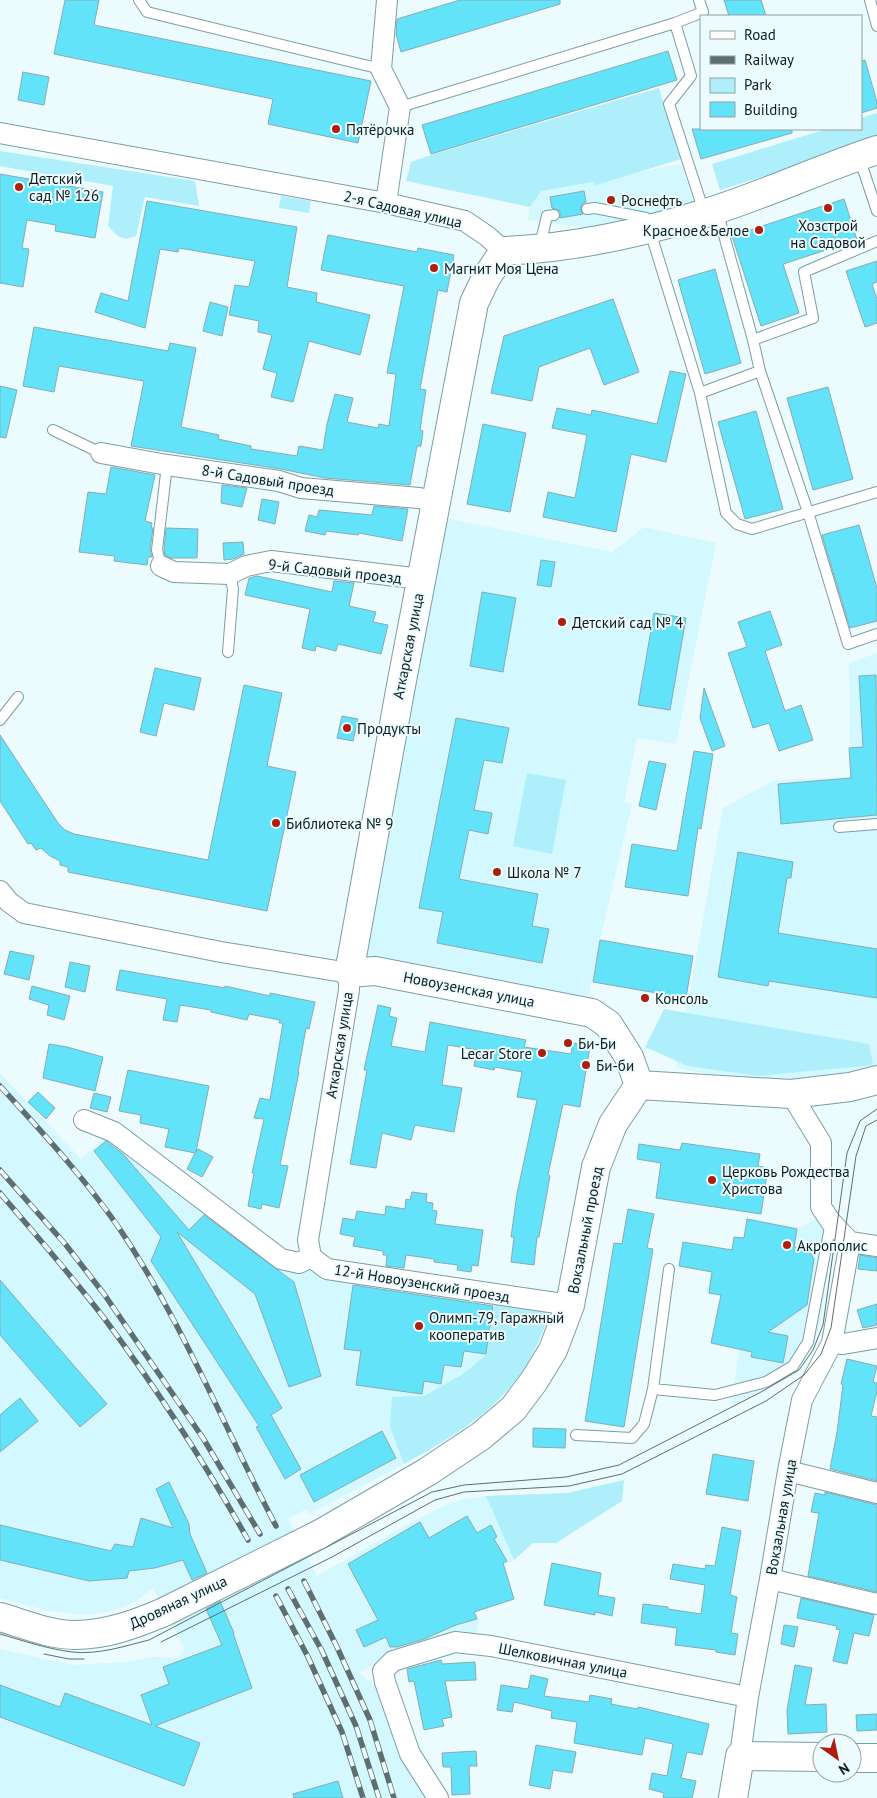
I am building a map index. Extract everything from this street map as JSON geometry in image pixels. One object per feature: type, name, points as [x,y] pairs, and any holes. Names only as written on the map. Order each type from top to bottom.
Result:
[{"type":"main road","points":[[504,251],[540,250],[650,228],[711,211],[868,153]]},
{"type":"main road","name":"Аткарская улица","points":[[350,973],[400,691],[474,303],[486,278],[504,251]]},
{"type":"main road","name":"Новоузенская улица","points":[[350,973],[375,971],[592,1013],[608,1024],[629,1056],[639,1085]]},
{"type":"main road","points":[[639,1085],[791,1094],[850,1087],[877,1080]]},
{"type":"main road","name":"Вокзальный проезд","points":[[320,1534],[427,1472],[481,1436],[513,1409],[534,1382],[553,1350],[570,1305],[596,1167],[613,1124],[639,1085]]},
{"type":"main road","name":"Дровяная улица","points":[[0,1617],[54,1632],[75,1635],[116,1630],[139,1623],[164,1612],[320,1534]]},
{"type":"main road","points":[[740,1756],[812,1757]]},
{"type":"main road","name":"Вокзальная улица","points":[[733,1798],[740,1756]]},
{"type":"main road","points":[[862,1758],[877,1758]]},
{"type":"street","points":[[386,203],[400,107],[381,70],[387,0]]},
{"type":"street","name":"2-я Садовая улица","points":[[0,133],[386,203],[465,222],[487,236],[504,251]]},
{"type":"street","name":"8-й Садовый проезд","points":[[101,453],[167,465],[279,481],[301,488],[419,498],[436,502]]},
{"type":"street","name":"9-й Садовый проезд","points":[[161,566],[174,572],[230,574],[246,566],[271,561],[421,579]]},
{"type":"street","name":"Новоузенская улица","points":[[0,891],[9,902],[24,913],[221,952],[350,973]]},
{"type":"street","name":"Аткарская улица","points":[[311,1257],[308,1240],[350,973]]},
{"type":"street","points":[[791,1094],[821,1143],[821,1207],[831,1222],[850,1242],[877,1246]]},
{"type":"street","points":[[84,1120],[114,1132],[281,1259],[299,1263],[311,1257]]},
{"type":"street","name":"Вокзальная улица","points":[[740,1756],[748,1697],[802,1400],[832,1343],[850,1242]]},
{"type":"street","name":"12-й Новоузенский проезд","points":[[311,1257],[327,1269],[570,1305]]},
{"type":"street","points":[[832,1343],[843,1344],[877,1338]]},
{"type":"street","points":[[788,1471],[877,1493]]},
{"type":"street","points":[[770,1579],[877,1604]]},
{"type":"street","name":"Шелковичная улица","points":[[438,1798],[410,1754],[383,1671],[393,1661],[455,1642],[491,1646],[748,1697]]},
{"type":"lane","points":[[139,0],[147,12],[381,70]]},
{"type":"lane","points":[[400,107],[675,23],[703,12],[699,0]]},
{"type":"lane","points":[[870,0],[877,26]]},
{"type":"lane","points":[[675,23],[690,76],[669,104],[711,211],[753,340],[760,371],[808,512],[848,644],[877,634]]},
{"type":"lane","points":[[868,153],[877,210]]},
{"type":"lane","points":[[587,209],[595,208],[646,218],[700,393],[726,513],[737,524],[752,529],[877,492]]},
{"type":"lane","points":[[540,250],[547,216],[554,215]]},
{"type":"lane","points":[[753,340],[813,318],[804,272],[877,241]]},
{"type":"lane","points":[[700,393],[760,371]]},
{"type":"lane","points":[[53,430],[101,453]]},
{"type":"lane","points":[[161,566],[157,550],[167,465]]},
{"type":"lane","points":[[228,652],[233,589],[230,574]]},
{"type":"lane","points":[[0,720],[18,697]]},
{"type":"lane","points":[[839,827],[877,824]]},
{"type":"lane","points":[[653,1389],[715,1395],[766,1382],[793,1366],[808,1342],[831,1222]]},
{"type":"lane","points":[[576,1435],[632,1438],[644,1424],[653,1389],[669,1269]]},
{"type":"shaded area","name":"Роснефть","points":[[681,164],[696,209],[591,228],[528,220],[531,191]]},
{"type":"shaded area","points":[[445,518],[612,552],[644,527],[716,543],[676,744],[637,738],[624,802],[632,804],[588,999],[365,959]]},
{"type":"shaded area","points":[[877,653],[877,1066],[849,1073],[789,1080],[730,1078],[676,1068],[723,808],[775,780],[850,777],[849,663]]},
{"type":"shaded area","points":[[0,1073],[81,1159],[110,1133],[299,1273],[305,1268],[318,1273],[495,1302],[487,1354],[463,1374],[424,1396],[390,1427],[404,1464],[309,1514],[306,1509],[288,1519],[317,1576],[447,1504],[486,1496],[514,1560],[467,1589],[479,1620],[476,1638],[391,1655],[359,1673],[381,1690],[431,1798],[0,1798],[0,1649],[73,1665],[125,1662],[154,1657],[178,1658],[185,1648],[153,1588],[136,1601],[124,1607],[87,1615],[48,1611],[0,1598]]},
{"type":"shaded area","points":[[817,1218],[831,1235],[832,1243],[820,1324],[811,1351],[798,1367],[761,1390],[731,1405],[746,1301],[706,1294],[710,1273],[728,1276],[743,1238],[747,1219],[801,1227]]},
{"type":"green space","points":[[659,88],[681,159],[596,185],[592,182],[541,191],[530,207],[406,181],[411,162]]},
{"type":"green space","points":[[877,113],[877,141],[720,190],[712,164],[824,130],[862,130],[862,118]]},
{"type":"green space","points":[[0,151],[195,181],[199,206],[145,197],[136,236],[123,238],[108,226],[113,186],[0,166]]},
{"type":"green space","points":[[281,196],[311,201],[309,213],[279,208]]},
{"type":"green space","points":[[527,773],[566,780],[552,854],[513,846]]},
{"type":"green space","points":[[664,1009],[869,1044],[873,1065],[758,1076],[688,1066],[645,1047]]},
{"type":"green space","points":[[495,1302],[540,1308],[546,1312],[548,1318],[529,1360],[510,1388],[483,1414],[452,1436],[404,1464],[390,1427],[392,1397],[424,1396],[463,1374],[487,1354]]},
{"type":"green space","points":[[624,1480],[622,1501],[556,1543],[533,1543],[514,1560],[486,1496],[567,1493]]},
{"type":"building","points":[[65,0],[99,0],[94,25],[371,81],[358,143],[268,124],[273,99],[54,54]]},
{"type":"building","points":[[460,0],[560,0],[560,4],[401,52],[396,34],[397,19]]},
{"type":"building","points":[[724,0],[761,0],[766,15],[729,15]]},
{"type":"building","points":[[668,51],[677,80],[431,154],[422,125]]},
{"type":"building","points":[[865,60],[877,108],[862,113],[862,61]]},
{"type":"building","points":[[23,72],[49,77],[44,105],[18,100]]},
{"type":"building","points":[[692,129],[792,130],[792,133],[701,159]]},
{"type":"building","points":[[0,174],[103,192],[95,238],[55,231],[56,225],[27,220],[22,248],[29,249],[23,287],[0,283]]},
{"type":"building","points":[[584,191],[586,202],[582,204],[580,209],[583,214],[560,218],[560,211],[552,208],[550,197]]},
{"type":"building","points":[[844,199],[857,240],[783,264],[799,313],[761,326],[732,236]]},
{"type":"building","points":[[147,201],[297,227],[287,287],[317,293],[316,302],[370,315],[360,355],[309,341],[293,402],[271,397],[277,373],[263,369],[272,335],[258,332],[259,321],[229,315],[235,285],[249,287],[255,261],[179,248],[178,252],[160,249],[145,328],[95,312],[101,293],[128,301]]},
{"type":"building","points":[[328,235],[417,252],[418,248],[454,255],[447,292],[438,290],[420,389],[426,390],[420,430],[423,431],[421,446],[417,446],[410,485],[325,478],[281,469],[131,446],[144,381],[59,366],[54,392],[23,386],[34,327],[168,351],[170,343],[196,348],[181,427],[219,435],[218,439],[251,446],[251,449],[297,456],[299,446],[323,450],[327,424],[335,394],[353,398],[347,422],[378,428],[379,424],[389,426],[396,374],[387,373],[404,286],[321,270]]},
{"type":"building","points":[[877,261],[877,282],[872,284],[877,299],[877,323],[865,327],[846,271]]},
{"type":"building","points":[[715,269],[741,363],[705,374],[678,280]]},
{"type":"building","points":[[613,299],[639,372],[604,385],[590,348],[539,367],[532,401],[491,393],[504,336]]},
{"type":"building","points":[[210,302],[228,307],[222,336],[203,331]]},
{"type":"building","points":[[670,371],[686,374],[666,462],[631,454],[616,532],[543,517],[548,492],[575,498],[587,435],[552,428],[557,408],[591,415],[592,410],[657,424]]},
{"type":"building","points":[[0,386],[17,390],[6,438],[0,437]]},
{"type":"building","points":[[828,387],[853,479],[813,490],[787,398]]},
{"type":"building","points":[[756,411],[783,509],[745,519],[718,422]]},
{"type":"building","points":[[483,424],[526,433],[510,512],[467,504]]},
{"type":"building","points":[[111,467],[155,475],[145,521],[152,523],[151,528],[153,528],[150,550],[152,557],[148,557],[147,565],[114,561],[115,556],[79,552],[88,492],[106,494]]},
{"type":"building","points":[[222,485],[247,488],[242,507],[221,503]]},
{"type":"building","points":[[262,499],[279,502],[275,524],[258,520]]},
{"type":"building","points":[[374,506],[408,509],[402,541],[359,533],[358,535],[326,531],[325,535],[305,531],[309,515],[317,517],[319,510],[372,515]]},
{"type":"building","points":[[859,525],[877,588],[877,621],[850,628],[822,535]]},
{"type":"building","points":[[166,528],[198,529],[197,558],[171,558],[165,555]]},
{"type":"building","points":[[243,542],[244,554],[233,559],[224,560],[223,543]]},
{"type":"building","points":[[541,560],[555,562],[551,587],[537,585]]},
{"type":"building","points":[[257,576],[332,592],[334,581],[354,583],[349,606],[376,612],[373,622],[388,625],[381,654],[338,644],[336,651],[316,646],[315,651],[302,648],[310,609],[245,595],[249,578]]},
{"type":"building","points":[[482,592],[516,598],[503,672],[470,666]]},
{"type":"building","points":[[770,611],[782,645],[765,651],[785,711],[801,705],[813,740],[779,751],[769,723],[753,728],[728,653],[747,647],[738,622]]},
{"type":"building","points":[[654,613],[686,618],[670,710],[638,705]]},
{"type":"building","points":[[155,668],[201,678],[194,710],[164,703],[156,736],[140,732]]},
{"type":"building","points":[[876,675],[877,815],[781,824],[778,784],[851,778],[849,748],[863,747],[859,676]]},
{"type":"building","points":[[244,685],[282,693],[267,766],[296,772],[267,911],[68,872],[68,867],[60,865],[60,861],[50,856],[41,848],[36,850],[31,843],[28,844],[0,801],[0,735],[58,823],[65,830],[74,834],[208,860]]},
{"type":"building","points":[[704,688],[725,746],[712,751],[700,718]]},
{"type":"building","name":"Продукты","points":[[342,716],[358,719],[353,741],[337,738]]},
{"type":"building","points":[[456,718],[509,728],[502,763],[484,760],[474,810],[492,813],[488,834],[469,830],[459,879],[538,894],[532,926],[549,929],[542,963],[437,943],[443,912],[419,908]]},
{"type":"building","points":[[694,751],[713,754],[701,829],[698,828],[688,896],[625,887],[632,844],[677,851]]},
{"type":"building","points":[[649,761],[666,764],[656,810],[639,806]]},
{"type":"building","points":[[738,852],[793,862],[791,878],[787,878],[778,933],[877,949],[877,998],[769,981],[768,986],[718,977]]},
{"type":"building","points":[[600,940],[693,956],[686,998],[593,982]]},
{"type":"building","points":[[10,951],[34,956],[29,980],[4,974]]},
{"type":"building","points":[[70,962],[90,966],[85,992],[65,987]]},
{"type":"building","points":[[120,970],[225,988],[225,986],[270,996],[270,993],[315,1002],[309,1029],[306,1028],[280,1165],[288,1166],[279,1208],[262,1204],[261,1209],[248,1206],[254,1173],[252,1173],[264,1119],[254,1118],[260,1098],[270,1100],[283,1023],[279,1023],[280,1020],[249,1014],[247,1020],[211,1012],[211,1010],[180,1005],[177,1022],[163,1020],[167,999],[116,990]]},
{"type":"building","points":[[32,986],[70,996],[64,1020],[47,1015],[49,1005],[29,999]]},
{"type":"building","points":[[378,1005],[391,1008],[389,1016],[397,1018],[391,1046],[425,1052],[430,1022],[526,1040],[524,1047],[571,1054],[573,1043],[590,1046],[580,1107],[563,1104],[548,1175],[550,1176],[539,1237],[537,1237],[534,1265],[511,1262],[514,1237],[511,1237],[517,1194],[537,1100],[517,1097],[522,1072],[495,1067],[494,1070],[474,1066],[477,1050],[448,1045],[442,1085],[462,1088],[454,1132],[415,1125],[411,1140],[382,1133],[376,1168],[350,1164],[367,1070],[364,1070]]},
{"type":"building","points":[[49,1044],[103,1057],[95,1091],[43,1078]]},
{"type":"building","points":[[128,1070],[209,1086],[196,1152],[198,1149],[213,1157],[202,1177],[187,1169],[195,1153],[165,1147],[169,1129],[140,1123],[141,1115],[119,1111]]},
{"type":"building","points":[[38,1092],[55,1108],[46,1119],[28,1102]]},
{"type":"building","points":[[94,1093],[111,1097],[107,1112],[90,1108]]},
{"type":"building","points":[[106,1141],[123,1154],[189,1230],[204,1215],[294,1282],[321,1376],[289,1387],[255,1294],[177,1232],[282,1408],[271,1415],[301,1469],[285,1479],[256,1427],[259,1426],[151,1261],[161,1237],[94,1151]]},
{"type":"building","name":"Церковь Рождества Христова","points":[[682,1143],[760,1154],[758,1166],[768,1168],[761,1214],[656,1198],[661,1163],[637,1159],[639,1144],[680,1150]]},
{"type":"building","points":[[412,1192],[427,1194],[426,1202],[433,1203],[432,1210],[437,1211],[435,1224],[483,1230],[478,1266],[472,1265],[471,1272],[457,1270],[458,1265],[434,1262],[434,1259],[406,1255],[404,1268],[386,1266],[387,1255],[383,1255],[383,1251],[353,1246],[355,1237],[340,1234],[343,1218],[355,1220],[357,1211],[385,1215],[386,1206],[405,1209],[406,1199],[410,1200]]},
{"type":"building","points":[[628,1209],[654,1214],[647,1248],[653,1249],[624,1427],[585,1421],[614,1243],[622,1244]]},
{"type":"building","points":[[747,1219],[797,1229],[794,1247],[808,1249],[814,1259],[807,1305],[768,1332],[788,1336],[783,1363],[751,1357],[752,1352],[711,1343],[721,1295],[709,1293],[712,1272],[679,1266],[683,1242],[732,1250],[734,1237],[744,1238]]},
{"type":"building","points":[[860,1255],[877,1258],[877,1271],[858,1269]]},
{"type":"building","points":[[0,1280],[107,1404],[80,1427],[0,1335]]},
{"type":"building","name":"Олимп-79, Гаражный кооператив","points":[[353,1285],[493,1306],[486,1354],[464,1351],[461,1367],[444,1365],[441,1384],[424,1381],[422,1394],[356,1385],[361,1351],[344,1349]]},
{"type":"building","points":[[877,1304],[877,1325],[863,1328],[857,1310]]},
{"type":"building","points":[[847,1359],[877,1366],[873,1382],[877,1383],[877,1391],[871,1416],[877,1417],[877,1481],[830,1469],[837,1432],[843,1385],[841,1384]]},
{"type":"building","points":[[20,1398],[38,1421],[0,1452],[0,1415]]},
{"type":"building","points":[[533,1428],[566,1429],[565,1448],[533,1447]]},
{"type":"building","points":[[382,1431],[396,1458],[314,1502],[300,1475]]},
{"type":"building","points":[[713,1454],[754,1461],[748,1501],[706,1494]]},
{"type":"building","points":[[169,1482],[189,1524],[190,1534],[207,1573],[192,1580],[183,1560],[155,1568],[129,1571],[127,1578],[89,1581],[0,1560],[0,1525],[111,1551],[115,1544],[133,1547],[141,1518],[173,1528],[156,1489]]},
{"type":"building","points":[[825,1492],[877,1505],[877,1592],[808,1576],[819,1513],[811,1512],[815,1493],[825,1495]]},
{"type":"building","points":[[467,1516],[477,1533],[491,1525],[497,1537],[494,1539],[507,1561],[503,1563],[514,1599],[474,1612],[477,1619],[456,1625],[424,1639],[397,1647],[390,1647],[386,1637],[364,1647],[356,1630],[378,1620],[348,1564],[420,1522],[429,1538]]},
{"type":"building","points":[[722,1527],[741,1531],[730,1595],[737,1597],[731,1633],[738,1634],[735,1655],[716,1652],[716,1650],[675,1645],[677,1628],[641,1623],[643,1604],[701,1614],[705,1585],[670,1579],[673,1564],[705,1569],[706,1565],[715,1566]]},
{"type":"building","points":[[552,1563],[601,1573],[598,1595],[615,1598],[612,1616],[595,1612],[595,1615],[544,1605]]},
{"type":"building","points":[[801,1598],[874,1615],[869,1636],[854,1633],[847,1664],[833,1661],[840,1630],[836,1629],[837,1626],[797,1618]]},
{"type":"building","points":[[220,1601],[234,1633],[252,1688],[155,1726],[200,1743],[184,1786],[0,1717],[0,1685],[60,1707],[65,1693],[152,1725],[141,1695],[169,1684],[163,1667],[222,1645],[206,1609]]},
{"type":"building","points":[[784,1625],[798,1627],[794,1647],[781,1644]]},
{"type":"building","points":[[441,1660],[442,1664],[475,1662],[476,1680],[445,1681],[452,1717],[442,1719],[444,1726],[424,1730],[414,1681],[409,1682],[407,1669]]},
{"type":"building","points":[[795,1665],[812,1668],[805,1705],[826,1704],[827,1732],[788,1734],[787,1710]]},
{"type":"building","points":[[531,1675],[548,1679],[544,1696],[589,1702],[590,1695],[612,1699],[611,1704],[637,1709],[638,1707],[709,1724],[702,1755],[687,1752],[681,1778],[696,1781],[692,1798],[663,1798],[664,1793],[649,1789],[652,1773],[667,1776],[673,1744],[645,1738],[642,1755],[574,1743],[577,1722],[551,1718],[552,1711],[514,1702],[512,1712],[497,1710],[501,1685],[528,1689]]},
{"type":"building","points":[[877,1714],[877,1730],[857,1731],[856,1715]]},
{"type":"building","points":[[536,1745],[576,1752],[572,1773],[553,1770],[550,1789],[529,1785]]},
{"type":"building","points":[[476,1751],[477,1766],[469,1766],[470,1794],[452,1795],[451,1767],[443,1767],[442,1753]]},
{"type":"building","points":[[338,1781],[343,1798],[294,1798],[293,1794]]},
{"type":"tram line","points":[[0,1634],[36,1645],[82,1653],[111,1649],[149,1640],[432,1492],[464,1485],[566,1477],[619,1465],[761,1392],[799,1370],[813,1350],[823,1325],[847,1153],[860,1121],[877,1109]]},
{"type":"tram line","points":[[161,1642],[332,1557],[435,1500],[464,1492],[569,1486],[622,1474],[766,1401],[804,1375],[821,1354],[831,1328],[856,1156],[866,1126],[877,1120]]},
{"type":"tram line","points":[[44,1654],[69,1659],[84,1659]]},
{"type":"railway","points":[[0,1086],[90,1189],[117,1225],[140,1261],[201,1373],[276,1526]]},
{"type":"railway","points":[[0,1170],[66,1245],[104,1294],[203,1438],[260,1534]]},
{"type":"railway","points":[[0,1193],[79,1286],[124,1345],[180,1427],[248,1540]]},
{"type":"railway","points":[[304,1581],[337,1647],[370,1720],[394,1798]]},
{"type":"railway","points":[[288,1589],[322,1651],[356,1726],[379,1798]]},
{"type":"railway","points":[[276,1596],[308,1657],[342,1732],[363,1798]]},
{"type":"place","name":"Пятёрочка","points":[[336,129]]},
{"type":"place","name":"Детский сад № 126","points":[[19,187]]},
{"type":"place","name":"Роснефть","points":[[611,200]]},
{"type":"place","name":"Хозстрой на Садовой","points":[[828,208]]},
{"type":"place","name":"Красное&Белое","points":[[759,230]]},
{"type":"place","name":"Магнит Моя Цена","points":[[434,268]]},
{"type":"place","name":"Детский сад № 4","points":[[562,622]]},
{"type":"place","name":"Продукты","points":[[347,728]]},
{"type":"place","name":"Библиотека № 9","points":[[276,823]]},
{"type":"place","name":"Школа № 7","points":[[497,872]]},
{"type":"place","name":"Консоль","points":[[645,998]]},
{"type":"place","name":"Би-Би","points":[[568,1043]]},
{"type":"place","name":"Lecar Store","points":[[542,1053]]},
{"type":"place","name":"Би-би","points":[[586,1065]]},
{"type":"place","name":"Церковь Рождества Христова","points":[[712,1180]]},
{"type":"place","name":"Акрополис","points":[[787,1245]]},
{"type":"place","name":"Олимп-79, Гаражный кооператив","points":[[419,1326]]}]
